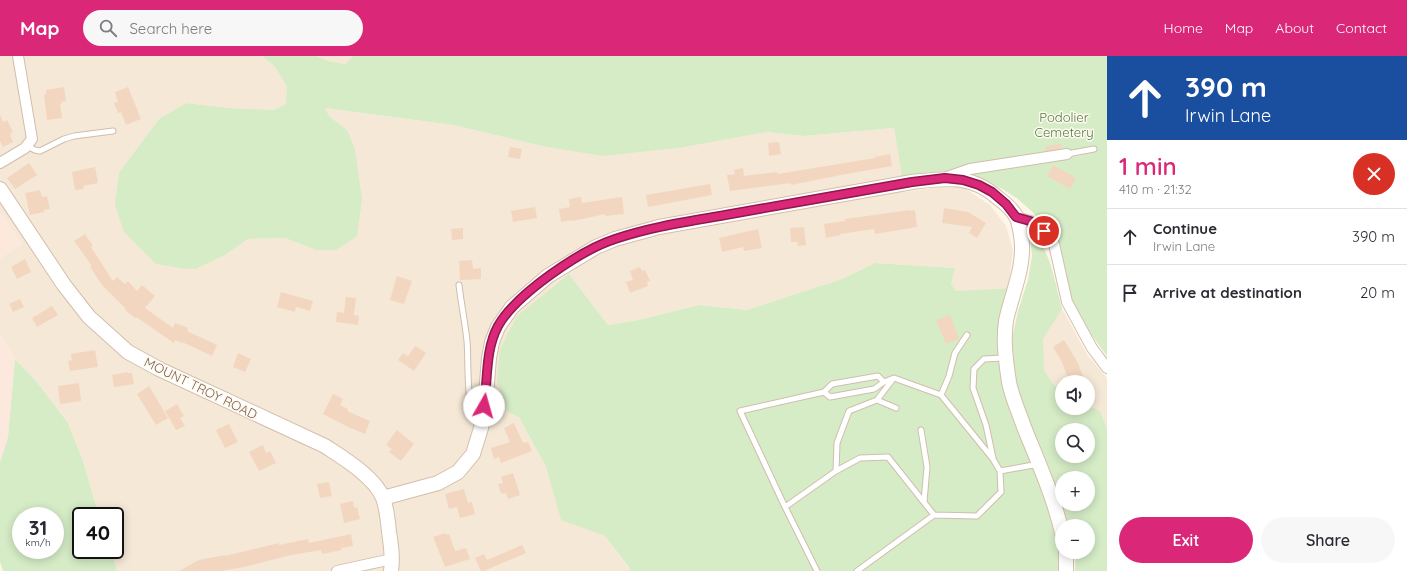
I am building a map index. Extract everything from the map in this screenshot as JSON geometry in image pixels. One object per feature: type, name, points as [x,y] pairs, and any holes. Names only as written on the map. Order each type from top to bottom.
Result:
[{"type":"street","points":[[0,163],[27,146],[32,139],[32,131],[18,56]]},
{"type":"street","points":[[383,498],[438,483],[458,472],[473,454],[481,428],[486,395],[489,358],[492,342],[498,327],[512,307],[548,276],[596,247],[616,239],[658,227],[912,182],[945,178],[970,169],[1067,154]]},
{"type":"street","points":[[945,178],[963,180],[979,185],[992,192],[1006,204],[1016,217],[1022,242],[1021,269],[1006,322],[1005,358],[1011,392],[1059,519]]},
{"type":"street","name":"MOUNT TROY ROAD","points":[[0,189],[64,285],[89,317],[128,352],[159,369],[324,446],[366,475],[383,498],[388,519],[392,565]]},
{"type":"street","points":[[1016,217],[1030,221],[1040,228],[1054,244],[1067,302],[1092,348],[1107,368]]},
{"type":"street","points":[[1066,559],[1066,571]]},
{"type":"street","points":[[337,571],[392,565]]},
{"type":"lane","points":[[27,146],[40,151],[64,139],[74,136],[113,131]]},
{"type":"lane","points":[[1067,154],[1094,149]]},
{"type":"lane","points":[[459,285],[467,339],[471,409],[475,421],[481,428]]},
{"type":"lane","points":[[941,395],[949,376],[955,353],[967,335]]},
{"type":"lane","points":[[993,459],[986,425],[973,388],[974,370],[984,359],[1005,358]]},
{"type":"lane","points":[[817,571],[785,508],[740,411],[824,392],[832,384],[878,376],[884,382]]},
{"type":"lane","points":[[836,471],[837,443],[850,411],[877,400],[894,378]]},
{"type":"lane","points":[[824,392],[830,397],[874,389],[884,382],[894,378],[941,395],[993,459],[1000,471],[1001,492],[976,516],[934,515],[857,571]]},
{"type":"lane","points":[[877,400],[896,408]]},
{"type":"lane","points":[[921,430],[927,467],[924,502]]},
{"type":"lane","points":[[785,508],[836,471],[860,458],[888,457],[934,515]]},
{"type":"lane","points":[[1000,471],[1039,464]]},
{"type":"shaded area","points":[[0,56],[262,56],[275,67],[288,86],[287,104],[274,110],[230,108],[186,103],[159,119],[146,137],[196,269],[225,255],[248,239],[285,238],[316,250],[347,130],[329,116],[325,108],[453,125],[542,146],[685,147],[767,132],[804,136],[894,128],[905,192],[947,186],[964,188],[990,205],[1006,226],[1013,250],[1008,289],[956,291],[951,284],[955,268],[875,263],[842,279],[747,310],[699,305],[639,320],[608,325],[569,274],[519,417],[546,467],[561,519],[605,536],[630,570],[628,571],[117,571],[114,559],[124,559],[124,507],[96,507],[83,461],[68,423],[36,381],[15,359],[0,334],[0,258],[22,244],[0,212]]},
{"type":"shaded area","points":[[317,56],[353,56],[345,64],[328,61]]},
{"type":"shaded area","points":[[0,212],[22,244],[0,258]]},
{"type":"shaded area","points":[[1062,309],[1088,356],[1107,378],[1107,428],[1100,411],[1095,408],[1095,375],[1055,375],[1054,385],[1044,370],[1042,339]]},
{"type":"shaded area","points":[[0,334],[15,359],[8,437],[0,462]]},
{"type":"green space","name":"Podolier Cemetery","points":[[262,56],[317,56],[328,61],[345,64],[353,56],[1107,56],[1107,356],[1085,326],[1071,302],[1057,240],[1050,228],[1018,199],[1004,190],[972,174],[1082,155],[1096,150],[946,171],[927,172],[902,177],[894,128],[804,136],[767,132],[685,147],[603,156],[542,146],[453,125],[325,108],[329,116],[347,130],[355,150],[362,199],[357,236],[336,250],[316,250],[285,238],[248,239],[225,255],[196,269],[156,264],[124,232],[115,205],[119,173],[159,119],[186,103],[230,108],[274,110],[286,104],[287,86],[275,67]]},
{"type":"green space","points":[[1035,237],[1041,243],[1049,260],[1062,309],[1043,339],[1044,370],[1055,386],[1055,415],[1095,415],[1095,408],[1100,411],[1107,428],[1107,571],[1075,571],[1076,559],[1095,559],[1095,519],[1066,519],[1063,511],[1095,511],[1095,471],[1055,471],[1055,489],[1015,379],[1011,344],[1018,311],[1028,280],[1032,256],[1030,238]]},
{"type":"green space","points":[[875,263],[955,268],[951,284],[956,291],[1016,288],[1005,358],[1057,519],[1055,519],[1055,559],[1063,559],[1066,571],[628,571],[630,569],[605,536],[561,520],[546,467],[519,417],[508,412],[497,381],[500,349],[517,316],[569,274],[608,325],[639,320],[699,305],[747,310],[842,279]]},
{"type":"green space","points":[[15,359],[36,381],[68,423],[83,461],[96,507],[72,507],[72,559],[114,559],[117,571],[3,571],[0,562],[0,462],[8,437]]},
{"type":"building","points":[[64,87],[66,101],[61,102],[62,104],[60,104],[62,118],[47,120],[44,95],[46,94],[46,90]]},
{"type":"building","points":[[128,87],[141,119],[126,125],[121,112],[118,113],[114,103],[118,102],[115,92]]},
{"type":"building","points":[[0,115],[3,122],[7,120],[13,132],[10,134],[13,142],[3,147],[0,141]]},
{"type":"building","points":[[779,142],[781,154],[769,156],[768,143]]},
{"type":"building","points":[[1061,143],[1062,148],[1046,151],[1045,147]]},
{"type":"building","points":[[510,147],[522,149],[520,159],[508,157]]},
{"type":"building","points":[[890,154],[892,166],[791,185],[791,183],[730,191],[727,175],[735,174],[734,170],[743,168],[744,176],[777,172],[778,174],[875,158]]},
{"type":"building","points":[[29,163],[37,175],[15,189],[7,178]]},
{"type":"building","points":[[1053,165],[1076,178],[1070,189],[1047,176]]},
{"type":"building","points":[[95,167],[98,183],[83,186],[84,189],[75,190],[72,172]]},
{"type":"building","points":[[710,184],[712,195],[648,207],[646,195]]},
{"type":"building","points":[[40,190],[42,197],[47,196],[50,209],[30,215],[25,193]]},
{"type":"building","points":[[581,197],[582,203],[622,197],[624,214],[605,216],[605,214],[561,222],[559,209],[570,207],[569,199]]},
{"type":"building","points":[[535,207],[537,218],[513,222],[511,211]]},
{"type":"building","points":[[944,208],[968,212],[986,223],[977,238],[969,233],[972,227],[942,223]]},
{"type":"building","points":[[915,210],[917,227],[875,234],[874,229],[840,234],[826,238],[824,224],[845,221],[845,219]]},
{"type":"building","points":[[804,227],[806,245],[798,246],[797,242],[791,242],[790,228]]},
{"type":"building","points":[[463,228],[463,239],[452,240],[451,229]]},
{"type":"building","points":[[758,229],[762,248],[744,251],[743,247],[722,252],[719,238]]},
{"type":"building","points":[[85,234],[93,246],[91,247],[113,281],[117,277],[125,284],[128,281],[137,291],[142,285],[155,296],[145,308],[173,328],[175,323],[188,328],[187,331],[217,345],[212,356],[182,342],[175,340],[174,343],[125,310],[126,309],[102,285],[90,267],[92,266],[74,241]]},
{"type":"building","points":[[25,259],[31,272],[17,279],[11,267]]},
{"type":"building","points":[[472,260],[473,269],[481,268],[481,279],[460,280],[459,261]]},
{"type":"building","points":[[640,267],[642,271],[645,270],[650,281],[647,282],[648,286],[630,293],[626,282],[633,280],[630,271]]},
{"type":"building","points":[[397,276],[412,281],[404,304],[390,300]]},
{"type":"building","points":[[281,292],[313,301],[310,311],[296,307],[295,312],[277,307]]},
{"type":"building","points":[[346,297],[356,298],[354,315],[359,316],[358,325],[336,322],[337,312],[344,313]]},
{"type":"building","points":[[20,299],[24,307],[13,312],[9,304]]},
{"type":"building","points":[[52,306],[58,315],[37,327],[32,318]]},
{"type":"building","points":[[950,315],[959,339],[946,344],[936,320]]},
{"type":"building","points":[[1064,340],[1078,363],[1082,375],[1067,375],[1062,362],[1053,347]]},
{"type":"building","points":[[415,346],[426,353],[414,371],[398,360],[403,353],[408,356]]},
{"type":"building","points":[[95,350],[98,367],[70,371],[68,361],[72,360],[71,354]]},
{"type":"building","points":[[238,353],[251,359],[245,372],[233,367]]},
{"type":"building","points":[[128,372],[132,373],[134,384],[114,387],[112,375]]},
{"type":"building","points":[[79,383],[81,401],[60,404],[58,386]]},
{"type":"building","points":[[149,386],[168,418],[156,425],[137,394]]},
{"type":"building","points":[[333,394],[343,399],[340,405],[348,409],[347,411],[370,421],[365,434],[323,414]]},
{"type":"building","points":[[177,404],[184,416],[180,418],[185,426],[176,430],[165,411]]},
{"type":"building","points":[[514,423],[523,443],[528,442],[532,451],[501,463],[499,457],[494,459],[491,448],[510,442],[504,428]]},
{"type":"building","points":[[229,424],[238,442],[225,448],[216,430]]},
{"type":"building","points":[[397,430],[414,444],[401,461],[389,452],[392,449],[386,445]]},
{"type":"building","points":[[263,445],[266,453],[270,451],[276,463],[259,471],[249,452]]},
{"type":"building","points":[[513,473],[520,495],[508,499],[506,493],[501,494],[498,484],[503,483],[501,477]]},
{"type":"building","points":[[329,482],[332,496],[320,498],[317,484]]},
{"type":"building","points":[[464,489],[468,503],[472,502],[475,514],[460,518],[457,507],[449,509],[445,494]]},
{"type":"building","points":[[353,501],[354,508],[357,507],[360,519],[344,523],[340,504]]},
{"type":"building","points":[[446,533],[446,535],[449,534],[455,551],[466,548],[470,559],[445,567],[433,537]]},
{"type":"building","points":[[351,534],[353,546],[341,548],[342,550],[322,554],[321,550],[291,555],[244,567],[221,571],[179,571],[199,560],[225,556],[279,543],[279,545],[308,539],[309,543]]},
{"type":"building","points":[[522,545],[526,553],[484,571],[481,571],[475,558],[484,554],[487,560]]},
{"type":"route","points":[[484,406],[492,342],[498,327],[512,307],[548,276],[596,247],[616,239],[658,227],[912,182],[945,178],[963,180],[979,185],[992,192],[1006,204],[1016,217],[1030,221],[1044,231]]}]
